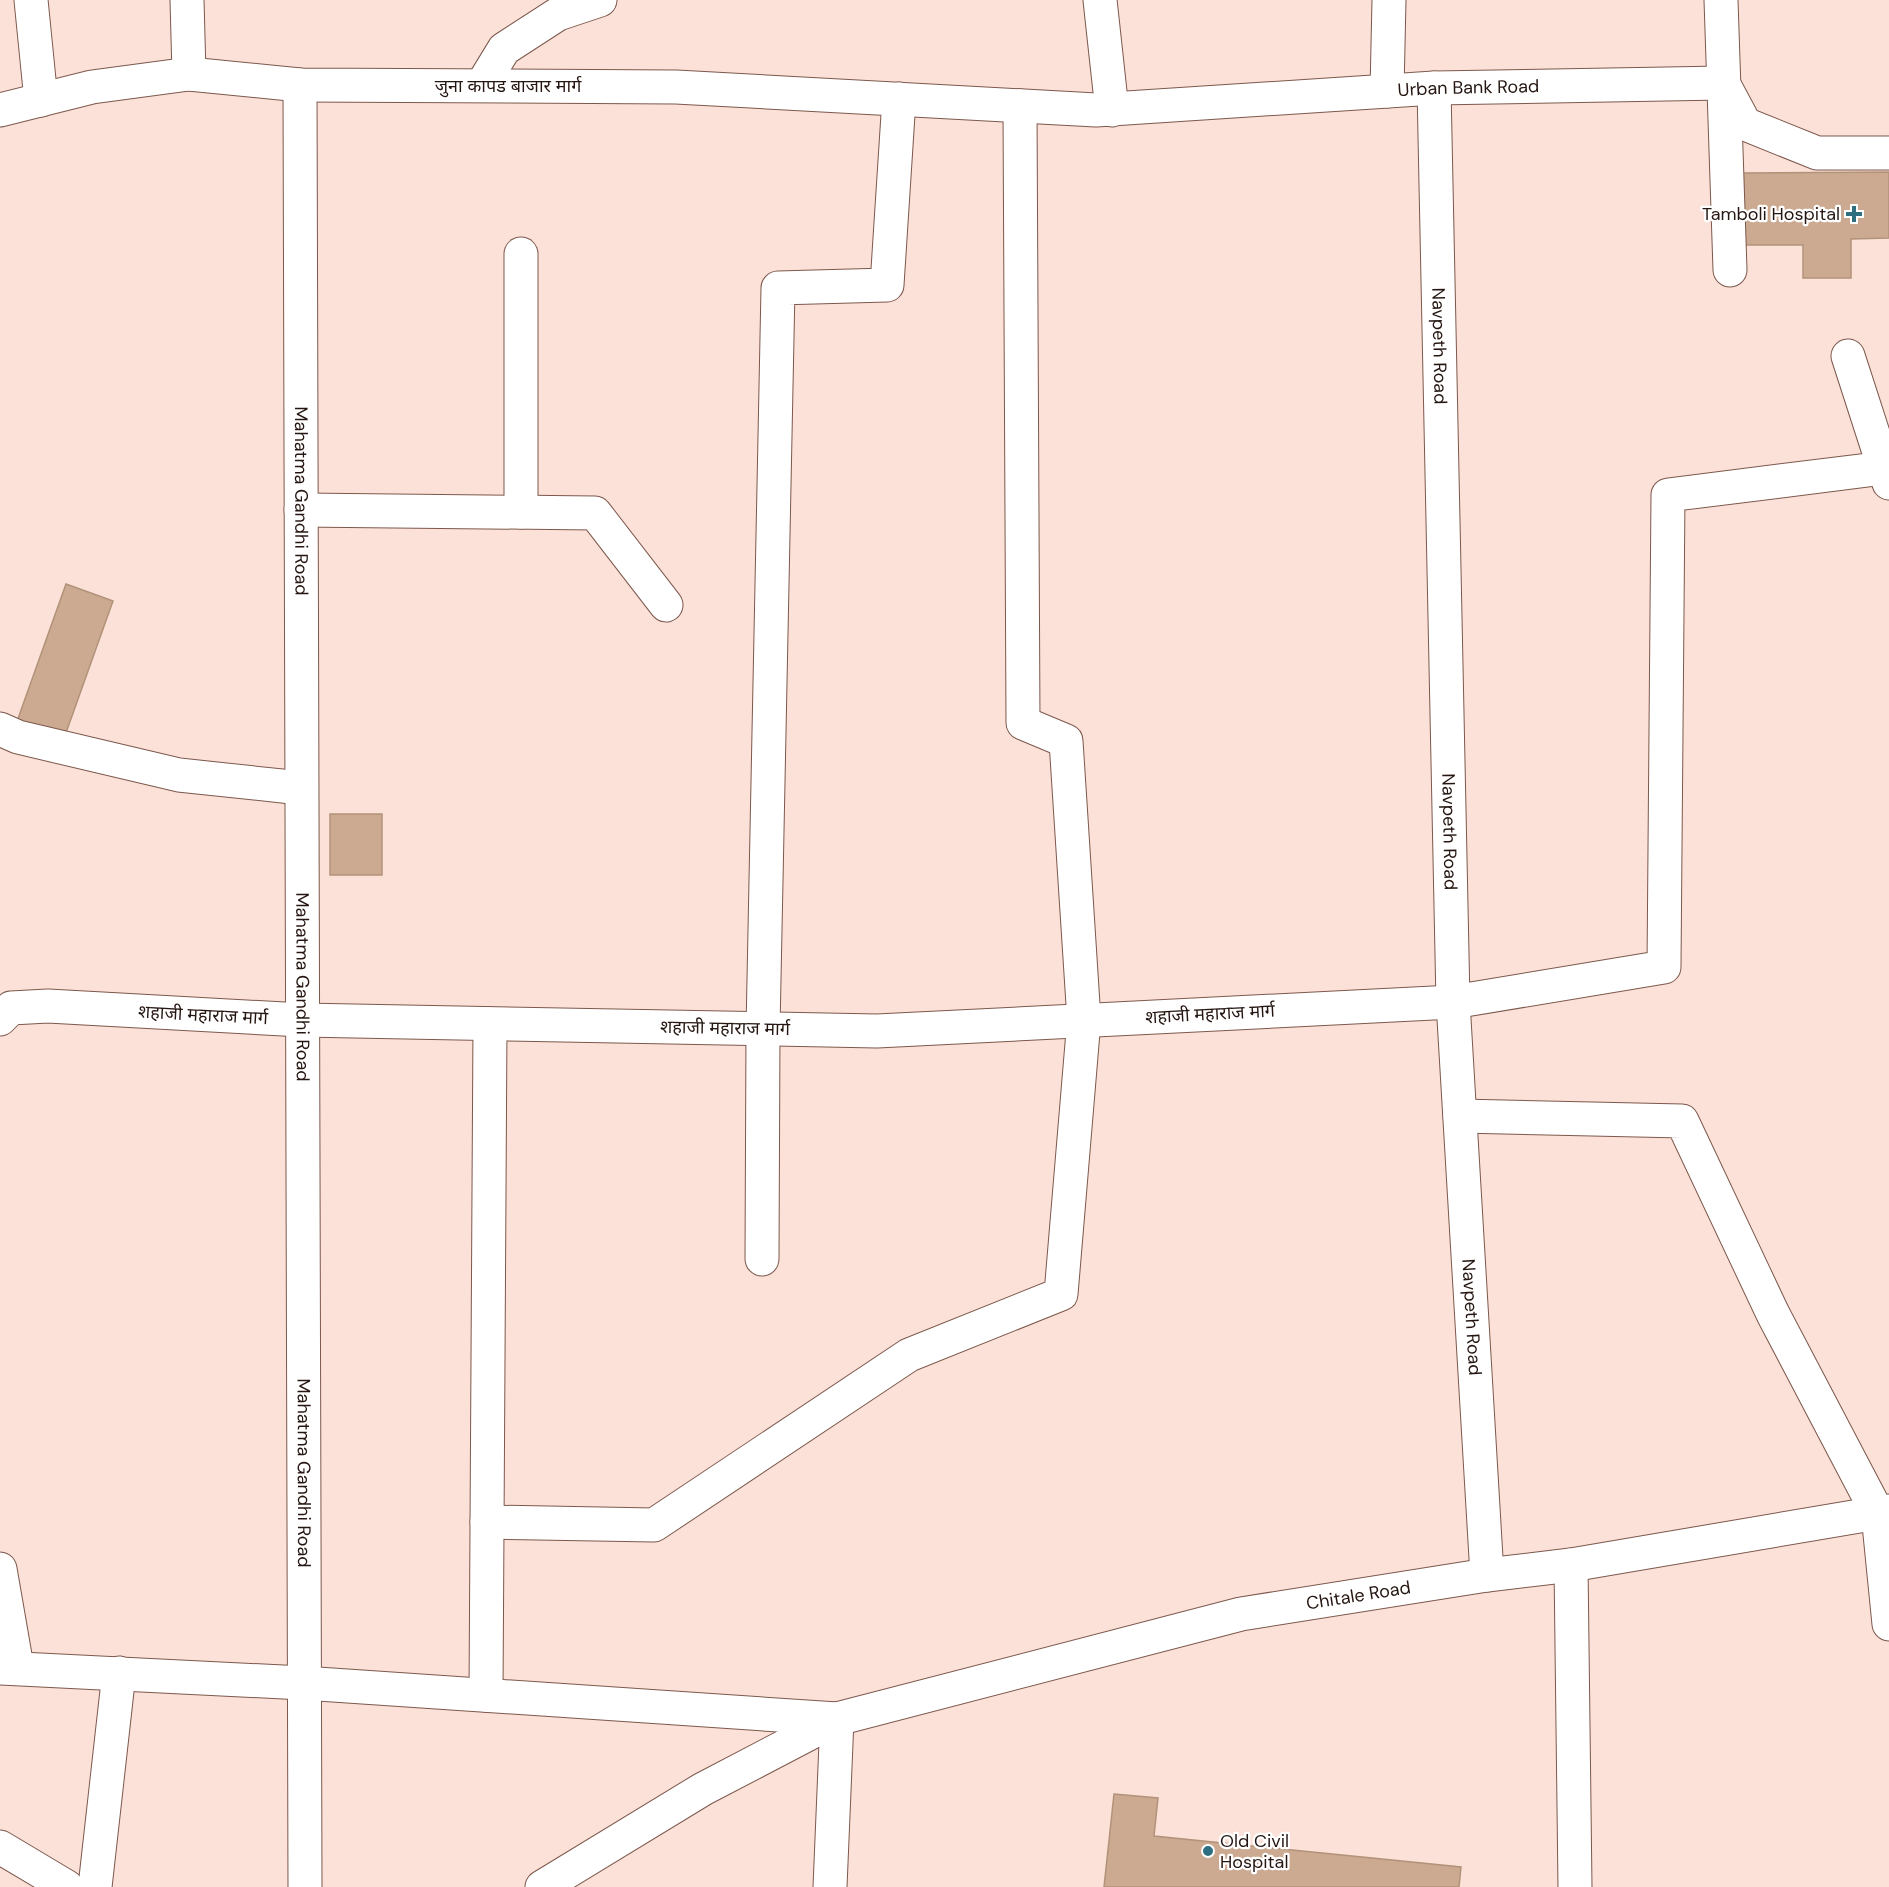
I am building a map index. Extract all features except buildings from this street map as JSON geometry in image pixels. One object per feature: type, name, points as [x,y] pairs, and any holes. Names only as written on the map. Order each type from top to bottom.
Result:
[{"type":"street","points":[[31,0],[41,100]]},
{"type":"street","points":[[187,0],[189,74]]},
{"type":"street","points":[[482,85],[504,49],[558,14],[600,0]]},
{"type":"street","points":[[1100,0],[1112,110]]},
{"type":"street","points":[[1387,91],[1389,0]]},
{"type":"street","points":[[1721,0],[1730,270]]},
{"type":"street","name":"जुना कापड बाजार मार्ग","points":[[0,110],[92,87],[189,74],[300,85],[676,87],[1020,106]]},
{"type":"street","points":[[1724,83],[1745,124],[1817,153],[1889,153]]},
{"type":"street","name":"Urban Bank Road","points":[[1020,106],[1112,110],[1434,88],[1724,83]]},
{"type":"street","name":"Mahatma Gandhi Road","points":[[300,85],[305,1887]]},
{"type":"street","name":"Navpeth Road","points":[[1434,88],[1453,1002],[1487,1575]]},
{"type":"street","points":[[762,1259],[763,1029],[778,288],[887,285],[899,99]]},
{"type":"street","points":[[487,1522],[654,1525],[909,1355],[1061,1293],[1084,1020],[1066,741],[1023,723],[1020,106]]},
{"type":"street","points":[[520,512],[521,254]]},
{"type":"street","points":[[1848,356],[1887,475]]},
{"type":"street","name":"शहाजी महाराज मार्ग","points":[[0,1018],[11,1008],[48,1006],[302,1020],[877,1031],[1453,1002],[1664,968],[1668,495],[1887,475]]},
{"type":"street","points":[[301,510],[595,513],[666,605]]},
{"type":"street","points":[[0,729],[18,738],[179,775],[301,788]]},
{"type":"street","points":[[486,1695],[490,1024]]},
{"type":"street","points":[[1460,1116],[1682,1121],[1773,1314],[1884,1512],[1889,1624]]},
{"type":"street","name":"Chitale Road","points":[[837,1719],[1240,1614],[1487,1575],[1571,1565],[1884,1512]]},
{"type":"street","points":[[1571,1565],[1575,1887]]},
{"type":"street","points":[[0,1569],[9,1667],[303,1683],[837,1719]]},
{"type":"street","points":[[95,1887],[119,1673]]},
{"type":"street","points":[[542,1887],[703,1789],[837,1719]]},
{"type":"street","points":[[830,1887],[837,1719]]},
{"type":"street","points":[[0,1847],[67,1887]]},
{"type":"place","name":"Tamboli Hospital","points":[[1854,214]]},
{"type":"place","name":"Old Civil Hospital","points":[[1208,1851]]}]
